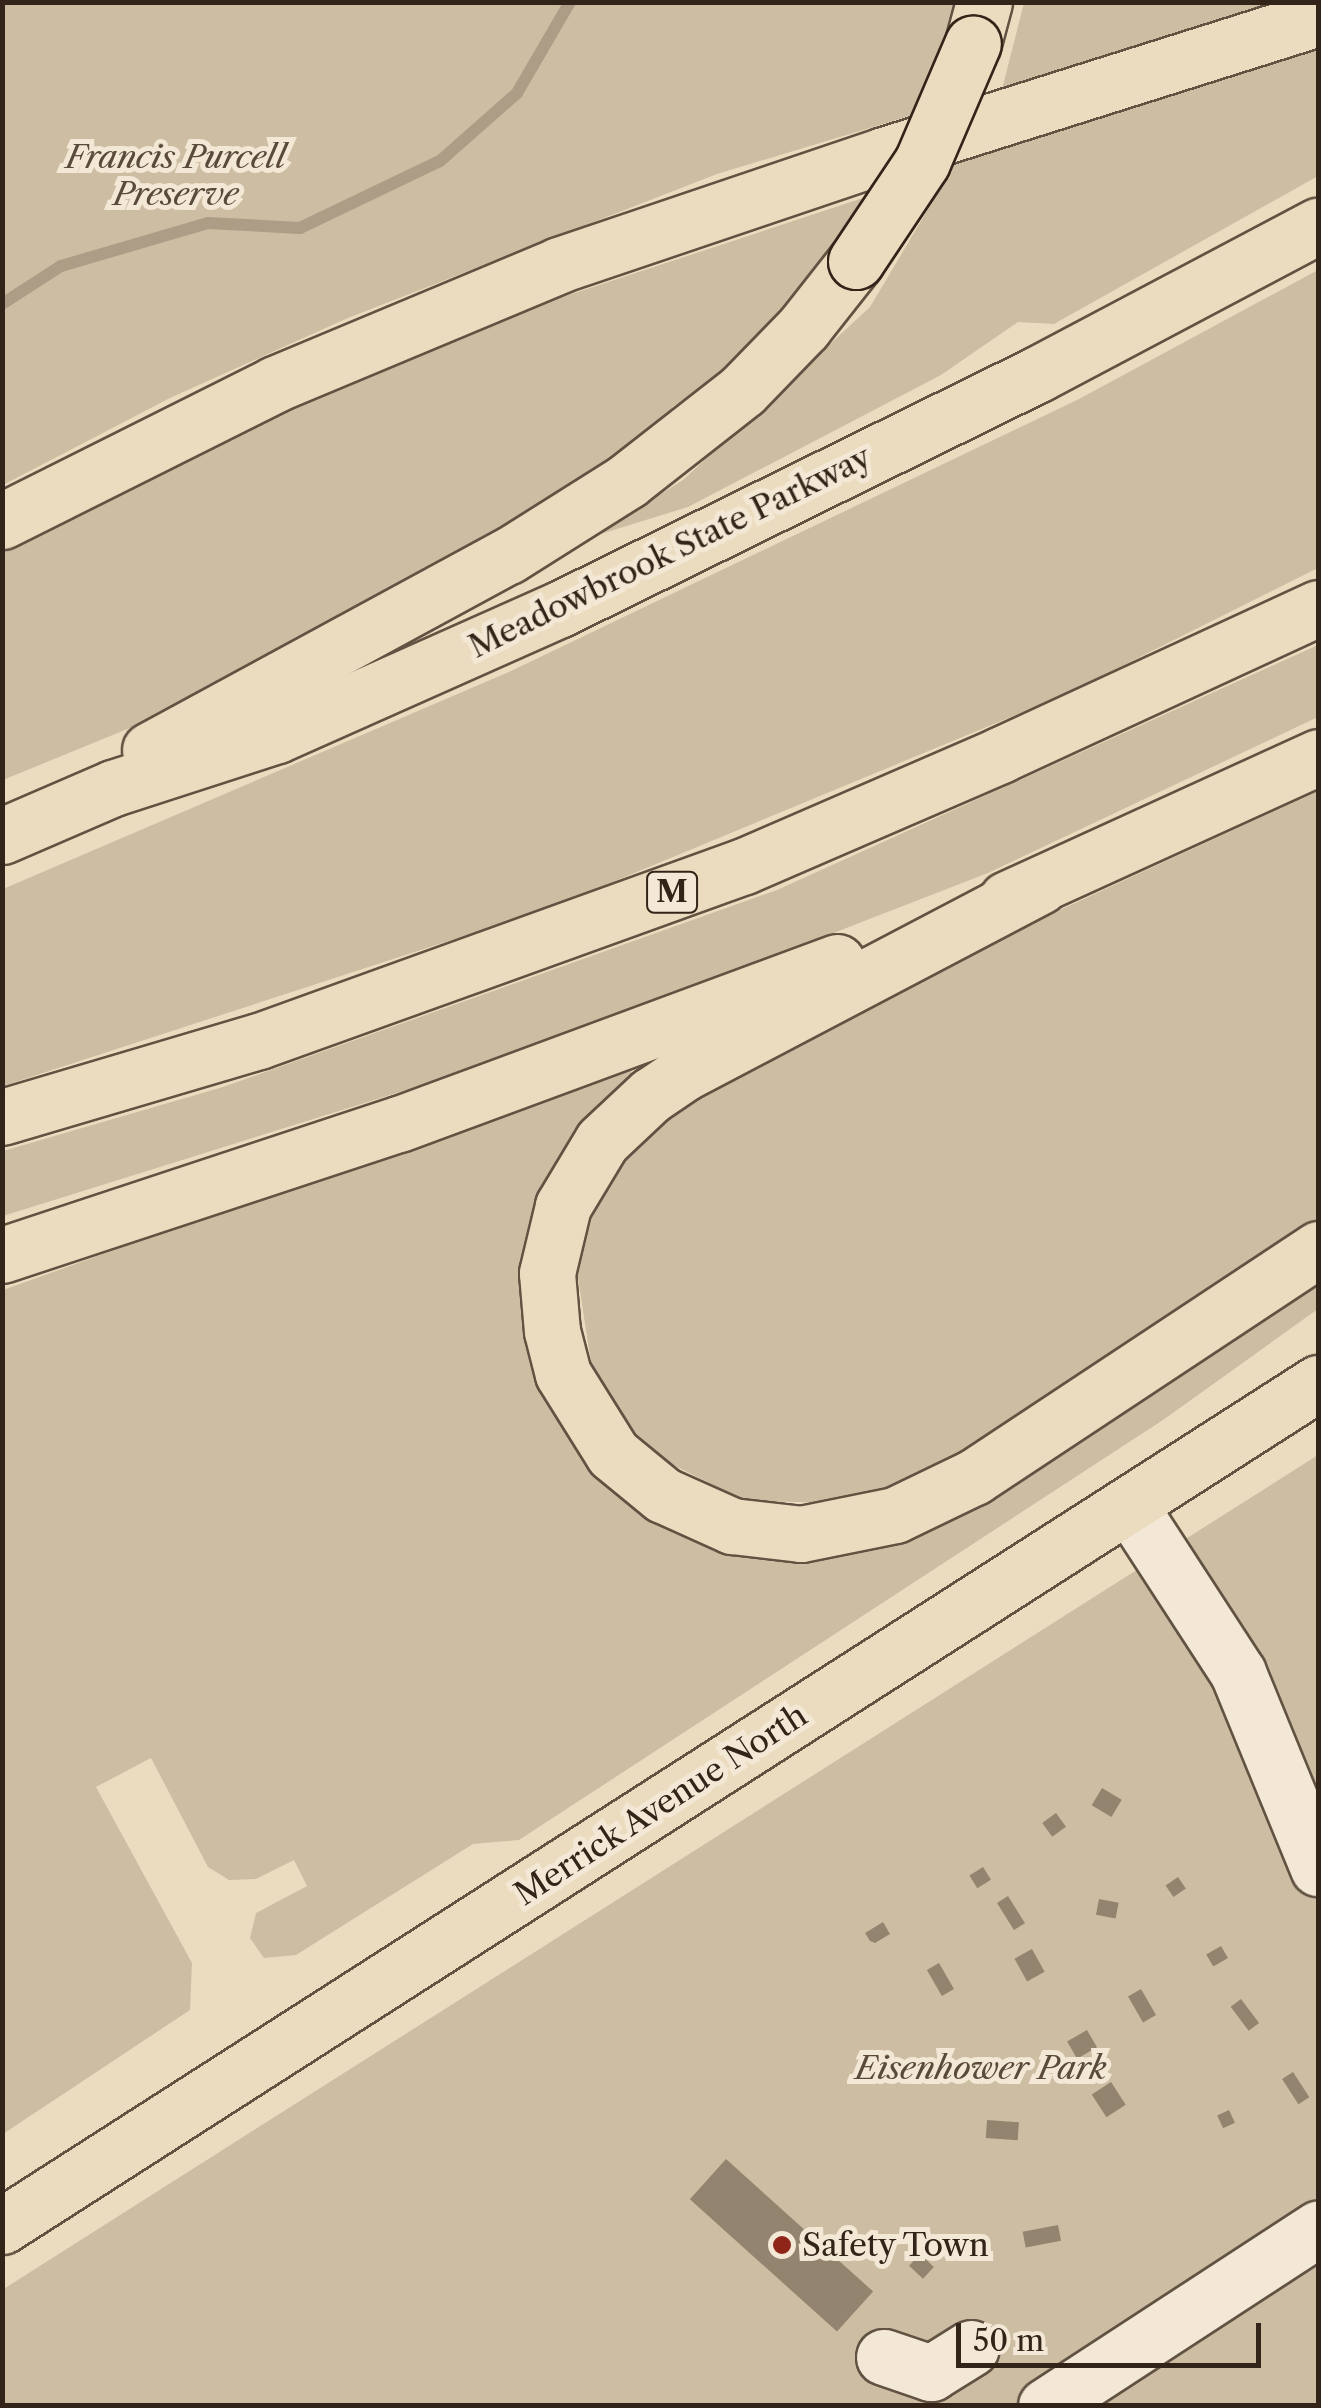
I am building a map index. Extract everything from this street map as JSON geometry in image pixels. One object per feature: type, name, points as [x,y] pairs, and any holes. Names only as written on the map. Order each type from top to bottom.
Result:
[{"type":"main road","points":[[2,521],[275,384],[560,264],[884,155],[1318,18]]},
{"type":"main road","points":[[12,832],[168,740],[508,556],[627,481],[743,390],[804,327],[856,261],[922,162],[979,23]]},
{"type":"main road","name":"Meadowbrook State Parkway","points":[[12,832],[114,788],[276,735],[560,609],[1038,374],[1318,226]]},
{"type":"main road","name":"M","points":[[2,1117],[260,1041],[744,866],[1000,755],[1318,608]]},
{"type":"main road","points":[[1318,758],[1040,886],[651,1094],[602,1142],[564,1206],[548,1273],[552,1331],[563,1374],[612,1454],[663,1495],[732,1526],[801,1534],[895,1515],[974,1476],[1318,1249]]},
{"type":"main road","points":[[2,1256],[399,1124],[1040,886]]},
{"type":"main road","points":[[1272,1414],[1318,1365]]},
{"type":"main road","name":"Merrick Avenue North","points":[[2,2226],[1318,1383]]},
{"type":"lane","points":[[1129,1505],[1238,1673],[1318,1868]]},
{"type":"lane","points":[[1056,2403],[1318,2229]]},
{"type":"lane","points":[[884,2357],[931,2373],[971,2348]]},
{"type":"green space","name":"Francis Purcell Preserve","points":[[2,3],[961,3],[916,114],[717,174],[348,318],[170,398],[3,485]]},
{"type":"green space","points":[[1024,3],[1282,3],[1001,93]]},
{"type":"green space","points":[[1318,47],[1318,176],[1054,324],[1018,322],[941,375],[688,507],[594,536],[683,480],[870,307],[956,162]]},
{"type":"green space","points":[[872,195],[800,292],[735,367],[672,407],[679,417],[388,596],[142,723],[3,780],[3,553],[285,409],[481,324]]},
{"type":"green space","points":[[1318,270],[1318,568],[1066,694],[550,908],[3,1086],[3,889],[511,671],[1079,399]]},
{"type":"green space","points":[[1318,645],[1318,717],[988,873],[525,1053],[3,1216],[3,1151],[223,1087],[777,890]]},
{"type":"green space","points":[[1318,791],[1318,1225],[946,1469],[850,1503],[746,1501],[649,1453],[592,1369],[576,1265],[606,1174],[667,1105],[752,1052]]},
{"type":"green space","points":[[627,1066],[639,1082],[558,1158],[529,1244],[581,1453],[673,1533],[782,1558],[886,1546],[987,1498],[1318,1279],[1318,1309],[1163,1420],[519,1840],[473,1844],[296,1955],[264,1958],[250,1938],[256,1913],[307,1886],[294,1860],[256,1879],[229,1880],[208,1867],[151,1758],[96,1787],[192,1963],[190,2010],[3,2134],[3,1290]]},
{"type":"green space","name":"Eisenhower Park","points":[[1318,1455],[1318,2405],[3,2405],[2,2290]]},
{"type":"building","points":[[1102,1788],[1122,1800],[1111,1817],[1092,1805]]},
{"type":"building","points":[[1056,1813],[1066,1827],[1052,1837],[1042,1823]]},
{"type":"building","points":[[983,1867],[991,1880],[977,1888],[969,1875]]},
{"type":"building","points":[[1178,1877],[1186,1889],[1173,1897],[1166,1885]]},
{"type":"building","points":[[1008,1896],[1025,1923],[1014,1930],[997,1903]]},
{"type":"building","points":[[1099,1899],[1119,1903],[1116,1919],[1096,1915]]},
{"type":"building","points":[[883,1922],[890,1934],[875,1943],[870,1941],[865,1933]]},
{"type":"building","points":[[1221,1946],[1228,1958],[1213,1967],[1206,1954]]},
{"type":"building","points":[[1032,1949],[1045,1972],[1027,1981],[1015,1959]]},
{"type":"building","points":[[939,1963],[954,1989],[942,1996],[927,1970]]},
{"type":"building","points":[[1141,1989],[1156,2015],[1143,2022],[1128,1996]]},
{"type":"building","points":[[1241,1999],[1259,2023],[1249,2031],[1231,2007]]},
{"type":"building","points":[[1087,2030],[1097,2047],[1077,2059],[1067,2042]]},
{"type":"building","points":[[1293,2072],[1309,2097],[1298,2104],[1282,2079]]},
{"type":"building","points":[[1111,2082],[1126,2105],[1106,2117],[1092,2095]]},
{"type":"building","points":[[1229,2110],[1235,2123],[1223,2128],[1217,2115]]},
{"type":"building","points":[[987,2120],[1019,2122],[1018,2140],[986,2138]]},
{"type":"building","name":"Safety Town","points":[[726,2159],[873,2291],[837,2332],[690,2199]]},
{"type":"building","points":[[1058,2225],[1061,2241],[1026,2248],[1023,2232]]},
{"type":"building","points":[[920,2254],[934,2267],[923,2279],[909,2266]]},
{"type":"waterway","points":[[2,304],[61,266],[208,223],[300,228],[440,161],[517,93],[570,2]]},
{"type":"place","name":"Safety Town","points":[[782,2245]]}]
